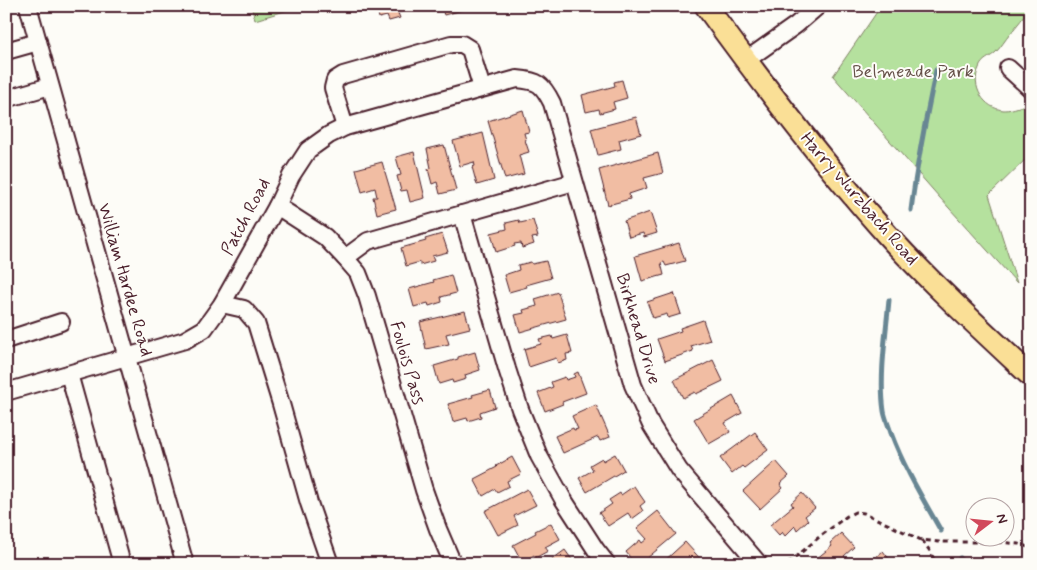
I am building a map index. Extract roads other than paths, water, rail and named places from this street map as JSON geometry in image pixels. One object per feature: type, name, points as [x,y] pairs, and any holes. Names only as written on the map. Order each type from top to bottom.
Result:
[{"type":"main road","name":"Harry Wurzbach Road","points":[[706,6],[778,104],[890,238],[938,288],[1031,376]]},
{"type":"street","name":"William Hardee Road","points":[[28,6],[185,564]]},
{"type":"street","points":[[745,61],[796,25],[818,6]]},
{"type":"street","points":[[6,51],[38,42]]},
{"type":"street","points":[[345,127],[333,88],[335,80],[343,75],[451,44],[462,44],[470,49],[482,88]]},
{"type":"street","points":[[1008,68],[1031,89]]},
{"type":"street","name":"Patch Road","points":[[6,392],[185,340],[204,329],[222,304],[277,206],[291,176],[308,150],[329,134],[345,127],[482,88],[517,79],[533,81]]},
{"type":"street","name":"Birkhead Drive","points":[[533,81],[546,90],[552,103],[633,385],[652,425],[679,470],[759,564]]},
{"type":"street","points":[[6,99],[50,86]]},
{"type":"street","points":[[345,258],[368,241],[574,182]]},
{"type":"street","name":"Foulois Pass","points":[[277,206],[325,237],[358,273],[367,296],[424,490],[453,564]]},
{"type":"street","points":[[462,214],[507,369],[520,409],[539,456],[563,500],[607,564]]},
{"type":"street","points":[[222,304],[244,309],[256,323],[308,503],[330,564]]},
{"type":"street","points":[[6,340],[61,322]]},
{"type":"street","points":[[69,374],[122,564]]},
{"type":"waterway","points":[[911,210],[936,70]]},
{"type":"waterway","points":[[889,300],[882,384],[885,414],[902,459],[941,531]]},
{"type":"waterway","points":[[960,558],[963,564]]},
{"type":"park label","name":"Belmeade Park","points":[[913,72]]}]
